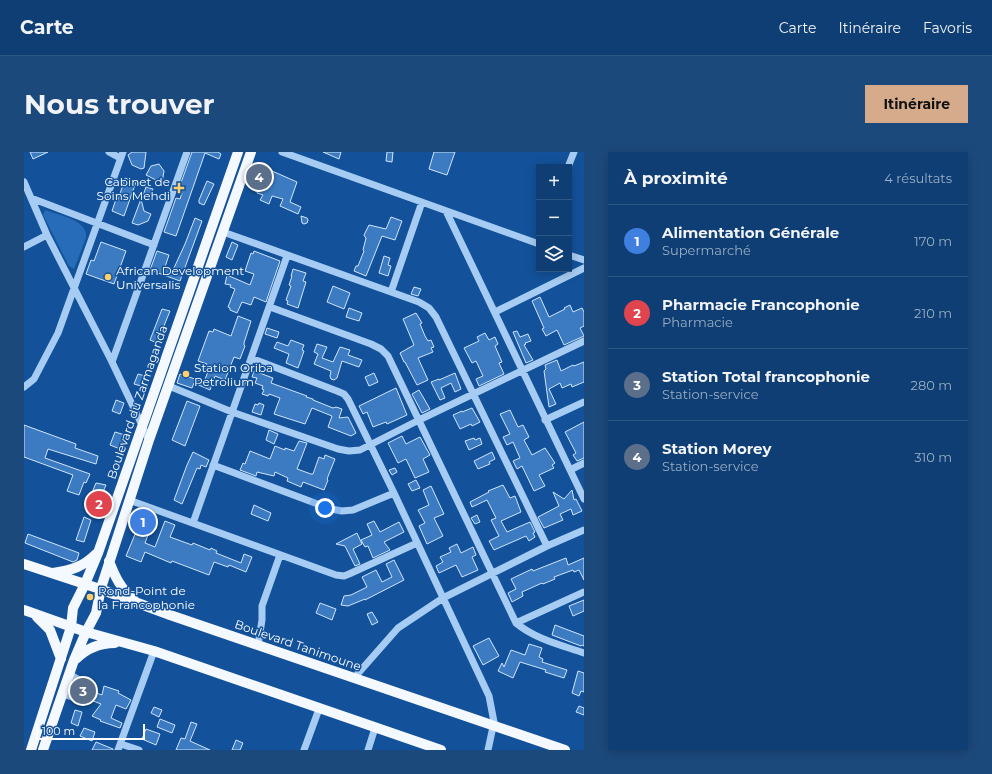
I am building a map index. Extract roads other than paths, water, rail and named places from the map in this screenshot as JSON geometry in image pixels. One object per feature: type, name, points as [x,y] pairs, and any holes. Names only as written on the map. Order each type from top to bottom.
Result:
[{"type":"main road","name":"Boulevard du Zarmaganda","points":[[31,750],[71,627],[73,608],[98,553],[238,152]]},
{"type":"main road","name":"Boulevard du Zarmaganda","points":[[43,750],[74,660],[96,613],[100,589],[149,440],[251,152]]},
{"type":"main road","points":[[51,573],[74,569],[83,565],[98,553]]},
{"type":"main road","points":[[109,561],[119,585],[126,593],[141,605]]},
{"type":"main road","name":"Boulevard Tanimoune","points":[[24,564],[565,750]]},
{"type":"main road","points":[[28,612],[86,632],[154,652],[436,749]]},
{"type":"main road","points":[[28,612],[50,630],[61,659]]},
{"type":"main road","points":[[74,660],[85,651],[96,645],[122,643]]},
{"type":"street","points":[[24,387],[34,379],[47,357],[58,333],[74,290],[122,155],[110,152]]},
{"type":"street","points":[[112,362],[187,152]]},
{"type":"street","points":[[282,152],[536,243]]},
{"type":"street","points":[[569,164],[574,152]]},
{"type":"street","points":[[24,182],[47,235],[112,362],[149,440]]},
{"type":"street","points":[[31,198],[154,245]]},
{"type":"street","points":[[391,292],[422,202]]},
{"type":"street","points":[[446,211],[584,499]]},
{"type":"street","points":[[223,232],[419,302],[429,308],[436,317],[547,546]]},
{"type":"street","points":[[24,247],[47,235]]},
{"type":"street","points":[[193,523],[287,256]]},
{"type":"street","points":[[572,256],[584,260]]},
{"type":"street","points":[[495,312],[584,268]]},
{"type":"street","points":[[270,307],[381,348],[388,356],[516,624],[538,637],[584,653]]},
{"type":"street","points":[[168,386],[232,412],[349,451],[360,450],[584,341]]},
{"type":"street","points":[[251,358],[344,394],[348,399],[394,493],[489,696],[494,726],[488,750]]},
{"type":"street","points":[[545,420],[584,402]]},
{"type":"street","points":[[570,470],[584,463]]},
{"type":"street","points":[[213,465],[331,509],[342,511],[353,510],[394,493]]},
{"type":"street","points":[[129,500],[280,556],[336,575],[344,576],[417,543]]},
{"type":"street","points":[[354,678],[398,628],[443,598],[547,546],[584,530]]},
{"type":"street","points":[[258,645],[262,620],[262,606],[280,556]]},
{"type":"street","points":[[516,624],[584,592]]},
{"type":"street","points":[[139,750],[119,747],[154,652]]},
{"type":"street","points":[[70,674],[86,684],[86,689]]},
{"type":"street","points":[[63,694],[75,698],[83,697]]},
{"type":"street","points":[[304,750],[319,709]]},
{"type":"street","points":[[368,750],[376,728]]},
{"type":"place","name":"Station Morey","points":[[259,177]]},
{"type":"place","name":"Cabinet de Soins Mehdi","points":[[179,188]]},
{"type":"place","name":"African Development Universalis","points":[[108,277]]},
{"type":"place","name":"Station Oriba Petrolium","points":[[186,374]]},
{"type":"place","name":"Pharmacie Francophonie","points":[[99,504]]},
{"type":"place","name":"Alimentation Générale","points":[[143,522]]},
{"type":"place","name":"Rond-Point de la Francophonie","points":[[90,597]]},
{"type":"place","name":"Station Total francophonie","points":[[83,691]]}]
